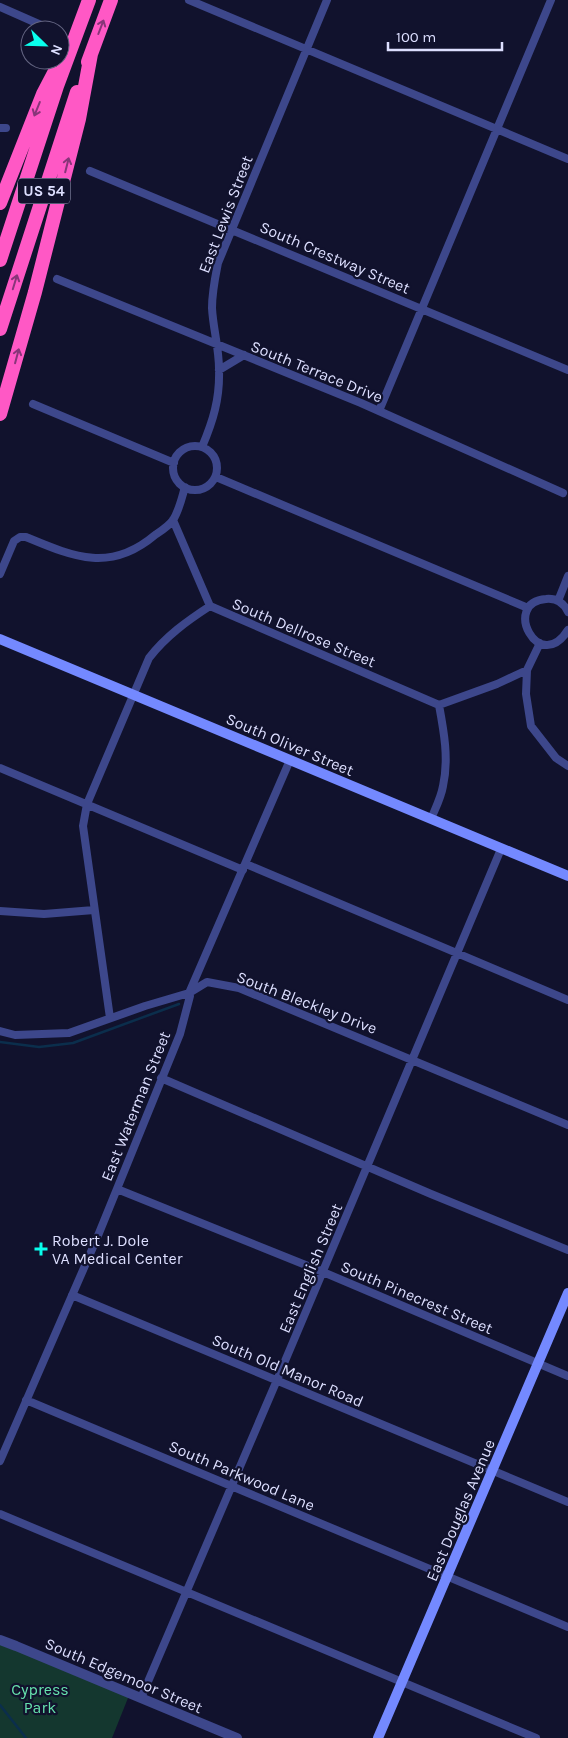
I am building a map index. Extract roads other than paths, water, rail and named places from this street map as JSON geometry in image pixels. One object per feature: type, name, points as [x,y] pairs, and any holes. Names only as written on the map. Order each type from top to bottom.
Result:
[{"type":"highway","name":"US 54","points":[[0,260],[56,86],[89,0]]},
{"type":"highway","name":"US 54","points":[[0,329],[65,126],[112,0]]},
{"type":"highway","points":[[0,203],[43,94],[75,35]]},
{"type":"highway","points":[[0,414],[33,301],[77,127],[91,54]]},
{"type":"main road","name":"South Oliver Street","points":[[0,639],[568,876]]},
{"type":"main road","name":"East Douglas Avenue","points":[[378,1738],[568,1293]]},
{"type":"street","points":[[189,0],[568,159]]},
{"type":"street","name":"East Lewis Street","points":[[202,448],[213,423],[216,410],[219,370],[218,344],[212,310],[213,288],[218,263],[327,0]]},
{"type":"street","points":[[379,411],[551,0]]},
{"type":"street","points":[[0,7],[30,20]]},
{"type":"street","name":"South Crestway Street","points":[[90,171],[568,370]]},
{"type":"street","name":"South Terrace Drive","points":[[57,279],[379,411],[566,492]]},
{"type":"street","points":[[219,370],[244,355]]},
{"type":"street","points":[[33,404],[174,463]]},
{"type":"street","points":[[195,446],[202,448],[209,451],[214,457],[216,478],[200,489],[185,487],[176,478],[174,463],[181,452],[187,448],[195,446]]},
{"type":"street","points":[[216,478],[528,608]]},
{"type":"street","points":[[0,574],[14,541],[20,537],[26,537],[78,557],[98,559],[116,557],[146,542],[173,520],[185,487]]},
{"type":"street","points":[[566,492],[568,502]]},
{"type":"street","name":"South Dellrose Street","points":[[173,520],[210,606],[440,705]]},
{"type":"street","points":[[558,601],[568,576]]},
{"type":"street","points":[[568,612],[566,607],[558,601],[543,599],[535,602],[528,608],[525,620],[526,628],[530,635],[540,643],[556,643],[562,639],[568,630]]},
{"type":"street","points":[[110,1018],[83,826],[87,804],[149,658],[173,631],[210,606]]},
{"type":"street","points":[[540,643],[527,670],[526,694],[531,726],[556,758],[568,766]]},
{"type":"street","points":[[431,819],[443,788],[446,764],[440,705],[498,684],[527,670]]},
{"type":"street","name":"East Waterman Street","points":[[0,1461],[117,1189],[180,1034],[190,996],[189,993],[290,760]]},
{"type":"street","points":[[0,768],[568,1000]]},
{"type":"street","name":"East English Street","points":[[141,1698],[278,1380],[501,849]]},
{"type":"street","points":[[0,910],[44,914],[94,910]]},
{"type":"street","name":"South Bleckley Drive","points":[[0,1031],[15,1035],[69,1034],[145,1006],[189,993],[207,982],[239,988],[568,1125]]},
{"type":"street","points":[[162,1078],[568,1250]]},
{"type":"street","name":"South Pinecrest Street","points":[[117,1189],[323,1272],[568,1376]]},
{"type":"street","name":"South Old Manor Road","points":[[72,1295],[568,1502]]},
{"type":"street","name":"South Parkwood Lane","points":[[26,1400],[568,1627]]},
{"type":"street","points":[[0,1514],[536,1738]]},
{"type":"street","name":"South Edgemoor Street","points":[[0,1640],[237,1738]]},
{"type":"waterway","points":[[0,1042],[39,1047],[73,1043],[179,1004]]},
{"type":"waterway","points":[[0,1705],[26,1738]]},
{"type":"place","name":"Robert J. Dole VA Medical Center","points":[[41,1249]]},
{"type":"park label","name":"Cypress Park","points":[[40,1698]]}]
